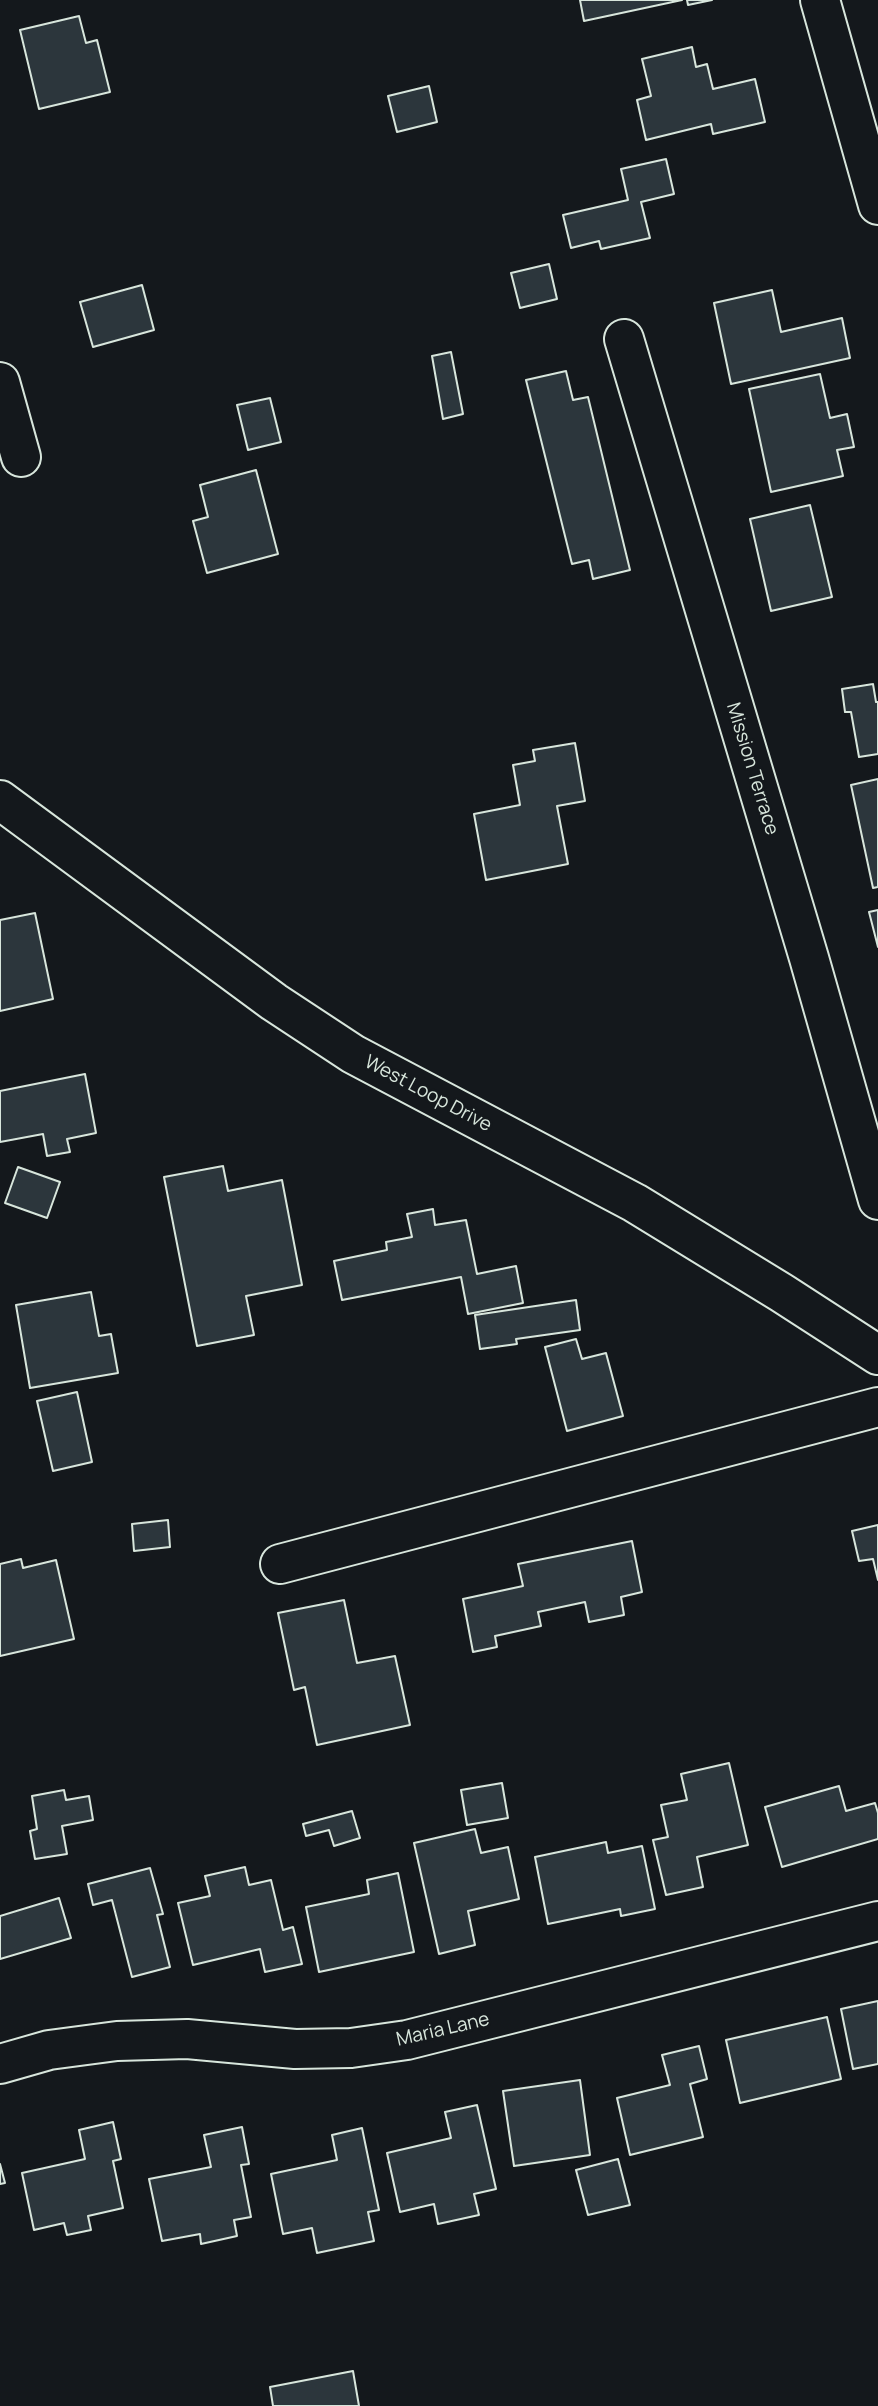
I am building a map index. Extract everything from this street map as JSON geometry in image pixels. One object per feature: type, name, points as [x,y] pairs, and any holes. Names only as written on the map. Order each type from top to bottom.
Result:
[{"type":"street","points":[[820,0],[878,205]]},
{"type":"street","name":"Mission Terrace","points":[[624,339],[809,958],[878,1200]]},
{"type":"street","points":[[0,382],[21,457]]},
{"type":"street","name":"West Loop Drive","points":[[0,800],[274,1002],[353,1054],[635,1203],[878,1355]]},
{"type":"street","points":[[280,1564],[878,1408]]},
{"type":"street","name":"Maria Lane","points":[[0,2064],[49,2050],[117,2041],[187,2039],[295,2049],[351,2048],[407,2040],[878,1920]]},
{"type":"building","points":[[580,0],[682,0],[584,21]]},
{"type":"building","points":[[687,0],[712,0],[688,5]]},
{"type":"building","points":[[79,16],[86,43],[97,40],[110,92],[39,109],[20,30]]},
{"type":"building","points":[[692,47],[696,67],[707,64],[713,89],[755,79],[765,122],[713,134],[711,124],[646,140],[637,100],[651,96],[642,59]]},
{"type":"building","points":[[429,86],[437,122],[397,132],[388,96]]},
{"type":"building","points":[[666,159],[674,194],[641,202],[650,238],[601,249],[599,241],[571,248],[563,215],[628,200],[621,169]]},
{"type":"building","points":[[549,264],[557,299],[520,308],[511,273]]},
{"type":"building","points":[[142,285],[154,330],[93,347],[80,302]]},
{"type":"building","points":[[772,290],[781,332],[842,318],[850,358],[731,384],[714,303]]},
{"type":"building","points":[[451,352],[463,414],[443,419],[432,356]]},
{"type":"building","points":[[566,371],[573,400],[588,397],[630,570],[593,579],[589,560],[572,564],[526,380]]},
{"type":"building","points":[[820,374],[830,418],[847,414],[854,447],[837,450],[843,476],[771,492],[749,389]]},
{"type":"building","points":[[270,398],[281,442],[248,450],[237,405]]},
{"type":"building","points":[[256,470],[278,554],[207,573],[193,521],[208,517],[200,485]]},
{"type":"building","points":[[810,505],[832,597],[771,611],[750,519]]},
{"type":"building","points":[[873,684],[878,702],[878,754],[859,757],[851,712],[845,712],[842,689]]},
{"type":"building","points":[[575,743],[585,801],[557,806],[568,864],[486,880],[474,814],[520,805],[513,765],[535,761],[533,750]]},
{"type":"building","points":[[878,779],[878,887],[873,888],[851,785]]},
{"type":"building","points":[[878,910],[878,947],[869,912]]},
{"type":"building","points":[[35,913],[53,999],[0,1011],[0,920]]},
{"type":"building","points":[[85,1074],[96,1133],[67,1139],[70,1152],[47,1156],[43,1134],[0,1142],[0,1091]]},
{"type":"building","points":[[223,1166],[228,1191],[282,1180],[302,1285],[246,1296],[254,1335],[197,1346],[164,1177]]},
{"type":"building","points":[[18,1167],[60,1182],[47,1218],[5,1203]]},
{"type":"building","points":[[433,1209],[435,1225],[466,1220],[477,1274],[516,1266],[523,1303],[468,1314],[461,1277],[342,1300],[334,1261],[387,1250],[386,1242],[412,1237],[407,1214]]},
{"type":"building","points":[[91,1292],[99,1336],[111,1334],[118,1373],[30,1388],[16,1305]]},
{"type":"building","points":[[576,1300],[580,1330],[516,1339],[517,1344],[480,1349],[475,1315]]},
{"type":"building","points":[[576,1339],[582,1359],[606,1353],[623,1416],[567,1431],[545,1347]]},
{"type":"building","points":[[77,1392],[92,1462],[53,1471],[37,1401]]},
{"type":"building","points":[[168,1520],[170,1547],[134,1551],[132,1524]]},
{"type":"building","points":[[878,1525],[878,1580],[873,1559],[859,1561],[852,1531]]},
{"type":"building","points":[[632,1541],[642,1592],[621,1597],[624,1615],[589,1622],[585,1602],[538,1612],[541,1626],[495,1636],[497,1647],[473,1652],[463,1599],[523,1586],[518,1564]]},
{"type":"building","points":[[21,1559],[23,1568],[56,1560],[74,1639],[0,1656],[0,1564]]},
{"type":"building","points":[[344,1600],[357,1663],[395,1656],[410,1725],[317,1745],[305,1687],[294,1690],[278,1613]]},
{"type":"building","points":[[729,1763],[748,1845],[697,1857],[703,1887],[666,1895],[653,1840],[668,1837],[661,1805],[687,1800],[681,1774]]},
{"type":"building","points":[[502,1783],[508,1818],[467,1825],[461,1790]]},
{"type":"building","points":[[839,1786],[846,1811],[875,1803],[878,1813],[878,1839],[782,1867],[765,1807]]},
{"type":"building","points":[[64,1790],[66,1800],[89,1796],[93,1820],[62,1826],[67,1854],[35,1859],[30,1831],[37,1829],[32,1796]]},
{"type":"building","points":[[352,1811],[360,1838],[334,1846],[329,1830],[306,1836],[303,1824]]},
{"type":"building","points":[[475,1829],[481,1853],[508,1847],[519,1899],[468,1911],[475,1945],[439,1954],[414,1843]]},
{"type":"building","points":[[606,1842],[608,1853],[642,1846],[655,1909],[621,1916],[620,1909],[548,1924],[535,1857]]},
{"type":"building","points":[[245,1867],[249,1885],[271,1880],[283,1930],[293,1927],[302,1964],[265,1972],[260,1949],[193,1965],[178,1903],[210,1896],[205,1876]]},
{"type":"building","points":[[150,1868],[163,1914],[157,1915],[170,1967],[132,1977],[112,1900],[93,1905],[88,1884]]},
{"type":"building","points":[[398,1873],[414,1952],[319,1972],[306,1907],[369,1894],[367,1880]]},
{"type":"building","points":[[59,1898],[71,1938],[0,1959],[0,1916]]},
{"type":"building","points":[[878,2001],[878,2064],[853,2069],[841,2009]]},
{"type":"building","points":[[827,2017],[841,2079],[740,2103],[726,2040]]},
{"type":"building","points":[[699,2046],[707,2079],[690,2084],[703,2137],[630,2155],[617,2098],[670,2085],[662,2055]]},
{"type":"building","points":[[580,2080],[590,2155],[514,2166],[503,2091]]},
{"type":"building","points":[[477,2105],[496,2189],[474,2194],[479,2215],[438,2224],[434,2204],[400,2212],[387,2153],[451,2138],[445,2112]]},
{"type":"building","points":[[113,2122],[121,2159],[113,2161],[123,2208],[88,2216],[91,2230],[67,2235],[64,2223],[34,2230],[22,2173],[85,2159],[79,2130]]},
{"type":"building","points":[[242,2127],[249,2164],[241,2165],[251,2217],[234,2220],[237,2236],[201,2244],[200,2234],[162,2241],[149,2179],[211,2167],[204,2135]]},
{"type":"building","points":[[362,2128],[379,2210],[368,2212],[374,2241],[317,2253],[312,2228],[283,2234],[271,2174],[337,2160],[332,2135]]},
{"type":"building","points":[[618,2159],[630,2205],[588,2215],[576,2170]]},
{"type":"building","points":[[0,2164],[5,2183],[0,2184]]},
{"type":"building","points":[[353,2371],[359,2406],[273,2406],[270,2387]]}]
